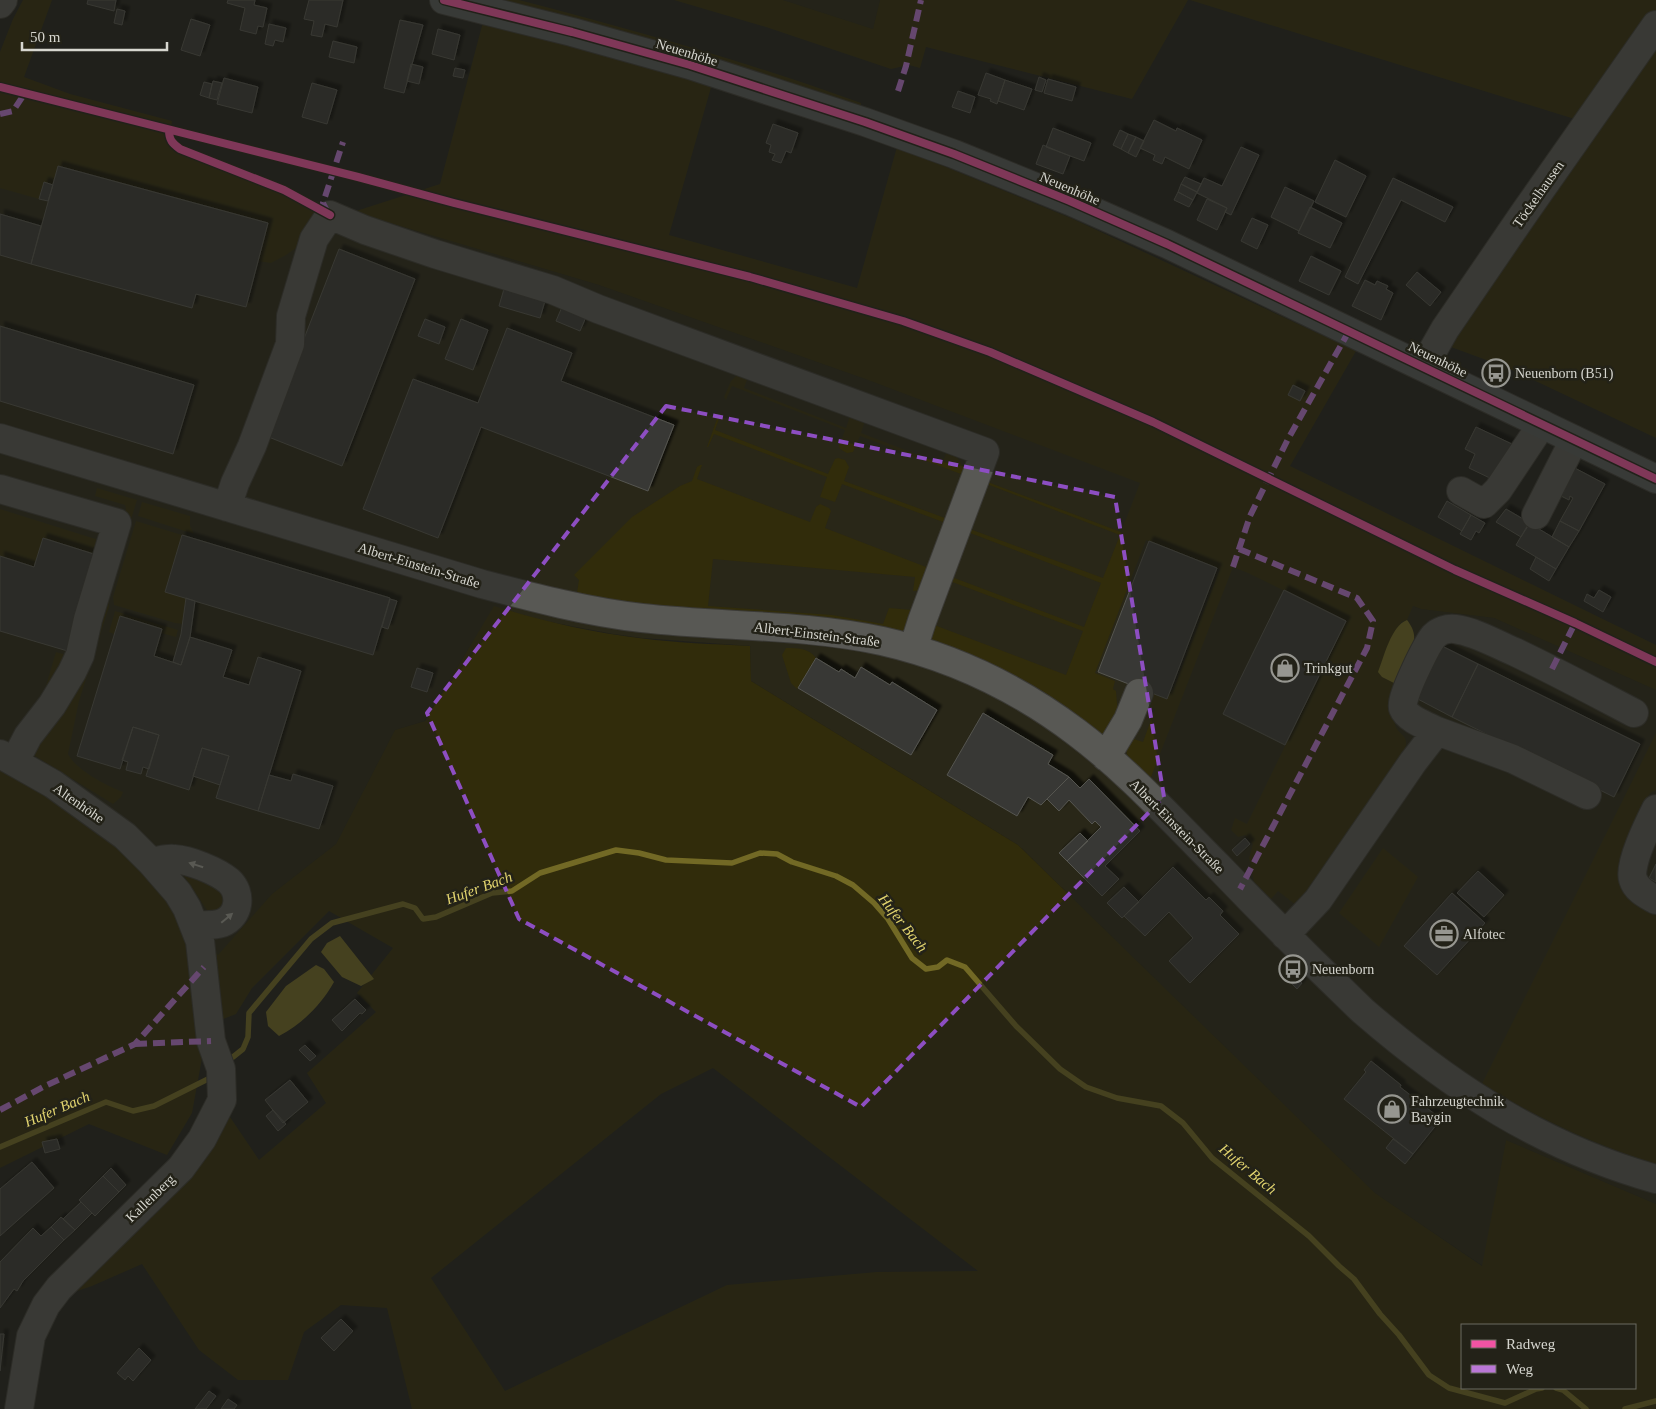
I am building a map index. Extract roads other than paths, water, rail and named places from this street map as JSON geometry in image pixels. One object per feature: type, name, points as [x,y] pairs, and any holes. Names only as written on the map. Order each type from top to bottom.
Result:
[{"type":"main road","name":"Neuenhöhe","points":[[444,0],[572,32],[690,65],[865,122],[954,154],[1136,230],[1424,366],[1656,479]]},
{"type":"street","points":[[0,4],[3,0]]},
{"type":"street","name":"Töckelhausen","points":[[1424,366],[1445,329],[1656,25]]},
{"type":"street","points":[[290,344],[291,316],[314,239],[330,215],[365,230],[435,254],[553,290],[598,309],[985,452],[913,649]]},
{"type":"street","points":[[227,507],[290,344],[302,323],[328,256]]},
{"type":"street","points":[[1461,491],[1484,504],[1498,490],[1542,424]]},
{"type":"street","name":"Albert-Einstein-Straße","points":[[0,438],[482,584],[570,606],[641,618],[814,631],[862,637],[913,649],[961,666],[1004,686],[1066,725],[1106,757],[1145,793],[1363,1012],[1441,1075],[1509,1118],[1555,1141],[1603,1162],[1656,1179]]},
{"type":"street","points":[[1536,515],[1574,440]]},
{"type":"street","points":[[0,489],[117,524],[88,618],[80,655],[52,705],[28,736],[7,758]]},
{"type":"street","points":[[1587,795],[1513,759],[1437,731],[1411,717],[1404,711],[1402,705],[1404,695],[1431,641],[1439,632],[1454,629],[1481,637],[1552,669],[1634,712]]},
{"type":"street","points":[[1106,757],[1128,720],[1140,693]]},
{"type":"street","points":[[1285,935],[1318,900],[1437,731]]},
{"type":"street","name":"Altenhöhe","points":[[7,758],[53,784],[90,810],[125,836],[151,862],[178,894],[187,908],[200,940],[204,967]]},
{"type":"street","points":[[1656,809],[1637,853],[1632,874],[1635,885],[1656,900]]},
{"type":"street","points":[[151,862],[175,859],[189,863],[219,875],[229,881],[235,888],[238,902],[232,916],[227,921],[211,925],[195,925]]},
{"type":"street","name":"Kallenberg","points":[[19,1409],[32,1336],[46,1305],[59,1288],[181,1168],[202,1139],[222,1100],[221,1069],[211,1040],[204,967]]},
{"type":"waterway","name":"Hufer Bach","points":[[233,1057],[243,1049],[248,1037],[249,1013],[311,939],[332,923],[403,904],[415,908],[423,919],[436,917],[492,893],[512,891],[540,873],[616,850],[639,853],[666,860],[732,863],[760,853],[777,854],[792,862],[836,876],[853,885],[874,903],[888,919],[912,958],[926,969],[938,967],[947,960],[965,967],[1016,1026],[1060,1069],[1086,1087],[1117,1098],[1161,1106],[1183,1123],[1212,1158],[1309,1236],[1354,1279],[1429,1375],[1449,1388],[1505,1403],[1536,1389]]},
{"type":"waterway","name":"Hufer Bach","points":[[0,1147],[106,1102],[133,1111],[154,1106],[208,1079]]},
{"type":"waterway","name":"Hufer Bach","points":[[1560,1389],[1586,1409]]},
{"type":"waterway","name":"Hufer Bach","points":[[1625,1409],[1656,1401]]},
{"type":"place","name":"Neuenborn (B51)","points":[[1496,373]]},
{"type":"place","name":"Trinkgut","points":[[1285,668]]},
{"type":"place","name":"Alfotec","points":[[1444,934]]},
{"type":"place","name":"Neuenborn","points":[[1293,969]]},
{"type":"place","name":"Fahrzeugtechnik Baygin","points":[[1392,1109]]}]
